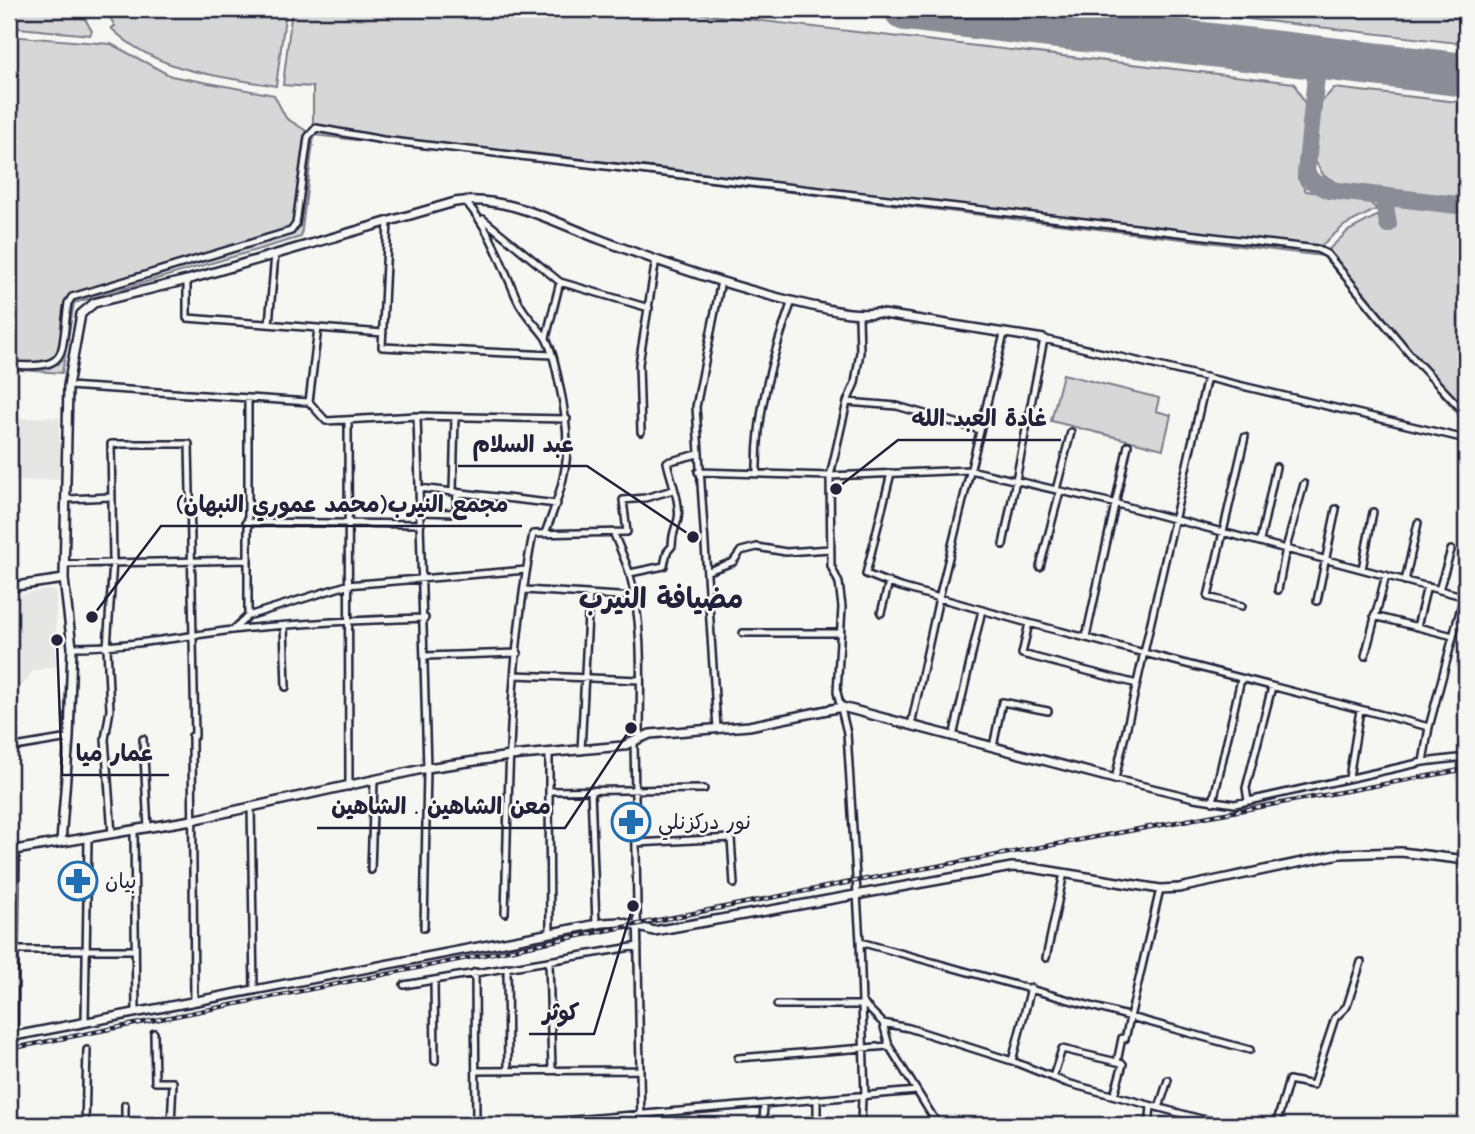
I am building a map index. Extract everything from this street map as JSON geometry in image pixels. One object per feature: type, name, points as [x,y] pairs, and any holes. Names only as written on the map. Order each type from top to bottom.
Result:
[{"type":"street","points":[[9,365],[43,367],[54,362],[62,346],[68,303],[75,295],[291,231],[296,224],[308,137],[316,128],[383,140],[1317,249],[1327,254],[1413,358],[1466,414]]},
{"type":"street","points":[[465,201],[480,217],[560,282],[649,308]]},
{"type":"street","points":[[61,842],[69,738],[72,647],[64,579],[68,499],[68,386],[81,314],[94,303],[465,201],[498,203],[722,281],[792,301],[859,316],[877,313],[1044,339],[1466,439]]},
{"type":"street","points":[[480,217],[523,312],[546,338],[567,419],[568,463],[557,504],[545,533]]},
{"type":"street","points":[[388,221],[382,348],[551,355]]},
{"type":"street","points":[[269,324],[275,254]]},
{"type":"street","points":[[641,432],[639,364],[656,259]]},
{"type":"street","points":[[187,279],[187,318],[383,333]]},
{"type":"street","points":[[717,728],[708,571],[698,472],[696,407],[722,281]]},
{"type":"street","points":[[546,338],[560,282]]},
{"type":"street","points":[[757,473],[757,439],[771,367],[792,301]]},
{"type":"street","points":[[859,316],[857,373],[847,401],[830,476],[830,549],[831,566],[841,593],[837,692],[842,707],[860,942],[864,1049],[861,1125]]},
{"type":"street","points":[[309,402],[318,328]]},
{"type":"street","points":[[911,725],[939,598],[1004,334]]},
{"type":"street","points":[[1003,545],[1044,339]]},
{"type":"street","points":[[1115,779],[1207,377]]},
{"type":"street","points":[[68,386],[309,402],[326,421],[417,416],[567,419]]},
{"type":"street","points":[[248,398],[248,616]]},
{"type":"street","points":[[847,401],[897,406],[980,430]]},
{"type":"street","points":[[417,416],[425,618],[427,768],[424,928]]},
{"type":"street","points":[[421,512],[456,513],[455,418]]},
{"type":"street","points":[[348,420],[349,523],[346,585],[349,787]]},
{"type":"street","points":[[1040,567],[1071,432]]},
{"type":"street","points":[[1242,606],[1208,597],[1245,437]]},
{"type":"street","points":[[111,834],[105,739],[110,710],[107,647],[113,562],[111,444],[189,444],[194,736],[194,1002]]},
{"type":"street","points":[[1086,636],[1128,445]]},
{"type":"street","points":[[630,573],[664,566],[667,552],[673,546],[672,528],[678,520],[667,462],[698,454]]},
{"type":"street","points":[[1259,541],[1276,467]]},
{"type":"street","points":[[698,472],[830,476],[970,470],[1117,504],[1465,596]]},
{"type":"street","points":[[891,473],[866,574],[1029,623],[1429,727]]},
{"type":"street","points":[[1278,590],[1286,548],[1304,484]]},
{"type":"street","points":[[419,488],[557,504]]},
{"type":"street","points":[[505,913],[515,675],[526,570],[533,534],[627,532],[623,500],[645,498],[673,490]]},
{"type":"street","points":[[68,499],[110,497]]},
{"type":"street","points":[[1317,601],[1336,509]]},
{"type":"street","points":[[1362,569],[1373,512]]},
{"type":"street","points":[[246,522],[421,524]]},
{"type":"street","points":[[1405,580],[1418,523]]},
{"type":"street","points":[[614,534],[630,573],[640,680],[635,790],[641,1125]]},
{"type":"street","points":[[708,571],[733,562],[741,551],[757,547],[786,552],[830,549]]},
{"type":"street","points":[[1440,590],[1451,550]]},
{"type":"street","points":[[64,564],[248,560]]},
{"type":"street","points":[[233,630],[248,616],[346,585],[526,570]]},
{"type":"street","points":[[1365,656],[1386,576]]},
{"type":"street","points":[[9,587],[64,579]]},
{"type":"street","points":[[881,613],[889,582]]},
{"type":"street","points":[[1417,627],[1427,586]]},
{"type":"street","points":[[1423,762],[1429,727],[1466,587]]},
{"type":"street","points":[[525,590],[634,597]]},
{"type":"street","points":[[581,751],[589,595]]},
{"type":"street","points":[[953,737],[982,610]]},
{"type":"street","points":[[1374,616],[1453,636]]},
{"type":"street","points":[[72,647],[107,647],[233,630],[347,620],[425,618]]},
{"type":"street","points":[[1029,623],[1022,654],[1137,684]]},
{"type":"street","points":[[284,626],[286,687]]},
{"type":"street","points":[[743,633],[841,634]]},
{"type":"street","points":[[425,656],[517,653]]},
{"type":"street","points":[[515,675],[640,680]]},
{"type":"street","points":[[1213,802],[1241,679]]},
{"type":"street","points":[[1248,801],[1246,788],[1272,687]]},
{"type":"street","points":[[993,747],[1002,702],[1048,711]]},
{"type":"street","points":[[1466,757],[1423,762],[1235,804],[1213,802],[1115,779],[842,707],[775,722],[637,740],[623,746],[510,756],[427,768],[192,820],[12,851],[12,1037],[596,924],[620,922],[654,931],[1012,867],[1160,889],[1179,888],[1340,854],[1401,852],[1466,860]]},
{"type":"street","points":[[1349,778],[1360,710]]},
{"type":"street","points":[[9,748],[69,738]]},
{"type":"street","points":[[143,739],[148,828]]},
{"type":"street","points":[[549,754],[550,933]]},
{"type":"street","points":[[371,870],[374,781]]},
{"type":"street","points":[[549,791],[704,789]]},
{"type":"street","points":[[592,790],[596,924]]},
{"type":"street","points":[[251,806],[254,990]]},
{"type":"street","points":[[134,831],[136,1012]]},
{"type":"street","points":[[636,843],[731,838],[734,884]]},
{"type":"street","points":[[85,1021],[88,839]]},
{"type":"street","points":[[1046,958],[1064,873]]},
{"type":"street","points":[[1117,1062],[1160,889]]},
{"type":"street","points":[[860,942],[1250,1050]]},
{"type":"street","points":[[404,985],[638,946]]},
{"type":"street","points":[[11,950],[135,950]]},
{"type":"street","points":[[549,961],[552,1070]]},
{"type":"street","points":[[1276,1125],[1290,1080],[1313,1085],[1335,1018],[1347,1006],[1362,962]]},
{"type":"street","points":[[507,967],[508,1070]]},
{"type":"street","points":[[475,972],[476,1125]]},
{"type":"street","points":[[434,980],[435,1061]]},
{"type":"street","points":[[1012,1061],[1031,988]]},
{"type":"street","points":[[777,1005],[862,1003],[883,1023],[889,1046],[938,1125]]},
{"type":"street","points":[[883,1023],[909,1028],[1151,1107],[1219,1124],[1241,1125]]},
{"type":"street","points":[[154,1032],[155,1082],[173,1082],[171,1125]]},
{"type":"street","points":[[738,1058],[889,1046]]},
{"type":"street","points":[[1053,1077],[1062,1049],[1117,1062],[1122,1064],[1114,1095]]},
{"type":"street","points":[[85,1125],[87,1050]]},
{"type":"street","points":[[477,1070],[640,1070]]},
{"type":"street","points":[[1159,1108],[1168,1080]]},
{"type":"street","points":[[514,1125],[917,1091]]},
{"type":"street","points":[[817,1100],[817,1125]]},
{"type":"street","points":[[763,1125],[764,1104]]},
{"type":"street","points":[[125,1105],[125,1125]]},
{"type":"street","points":[[1149,1125],[1151,1107]]},
{"type":"shaded area","points":[[9,9],[86,9],[81,12],[92,31],[90,35],[9,27]]},
{"type":"shaded area","points":[[105,9],[286,9],[276,86],[188,70],[147,54],[111,28],[115,26]]},
{"type":"shaded area","points":[[292,9],[660,9],[1294,83],[1307,108],[1298,178],[1306,191],[1366,199],[1377,209],[1345,225],[1322,245],[1323,255],[1348,231],[1401,203],[1466,211],[1466,423],[1323,256],[314,135],[301,237],[74,303],[62,373],[9,369],[9,36],[111,44],[171,76],[274,95],[286,118],[313,135],[313,87],[283,85]]},
{"type":"shaded area","points":[[1161,9],[1466,9],[1466,44]]},
{"type":"shaded area","points":[[1334,88],[1466,103],[1466,200],[1343,186],[1324,176],[1312,156],[1317,107]]},
{"type":"shaded area","points":[[1063,374],[1159,398],[1156,411],[1171,415],[1163,449],[1051,421]]},
{"type":"shaded area","points":[[59,417],[60,479],[9,482],[9,419]]},
{"type":"shaded area","points":[[49,590],[56,592],[56,666],[33,671],[13,697],[19,735],[9,739],[9,596]]},
{"type":"taxiway","points":[[1318,57],[1306,173],[1312,181],[1329,190],[1466,206]]},
{"type":"taxiway","points":[[1383,197],[1388,224]]},
{"type":"runway","points":[[906,9],[1466,75]]},
{"type":"railway","points":[[9,1049],[856,881],[1466,769]]},
{"type":"place","name":"غادة العبد الله","points":[[836,489]]},
{"type":"place","name":"عبد السلام","points":[[693,537]]},
{"type":"place","name":"مجمع النيرب(محمد عموري النبهان)","points":[[92,617]]},
{"type":"place","name":"عمار ميا","points":[[57,640]]},
{"type":"place","name":"معن الشاهين . الشاهين","points":[[631,728]]},
{"type":"place","name":"نور دركزنلي","points":[[631,822]]},
{"type":"place","name":"بيان","points":[[78,881]]},
{"type":"place","name":"كوثر","points":[[633,906]]},
{"type":"district","name":"مضيافة النيرب","points":[[661,599]]}]
